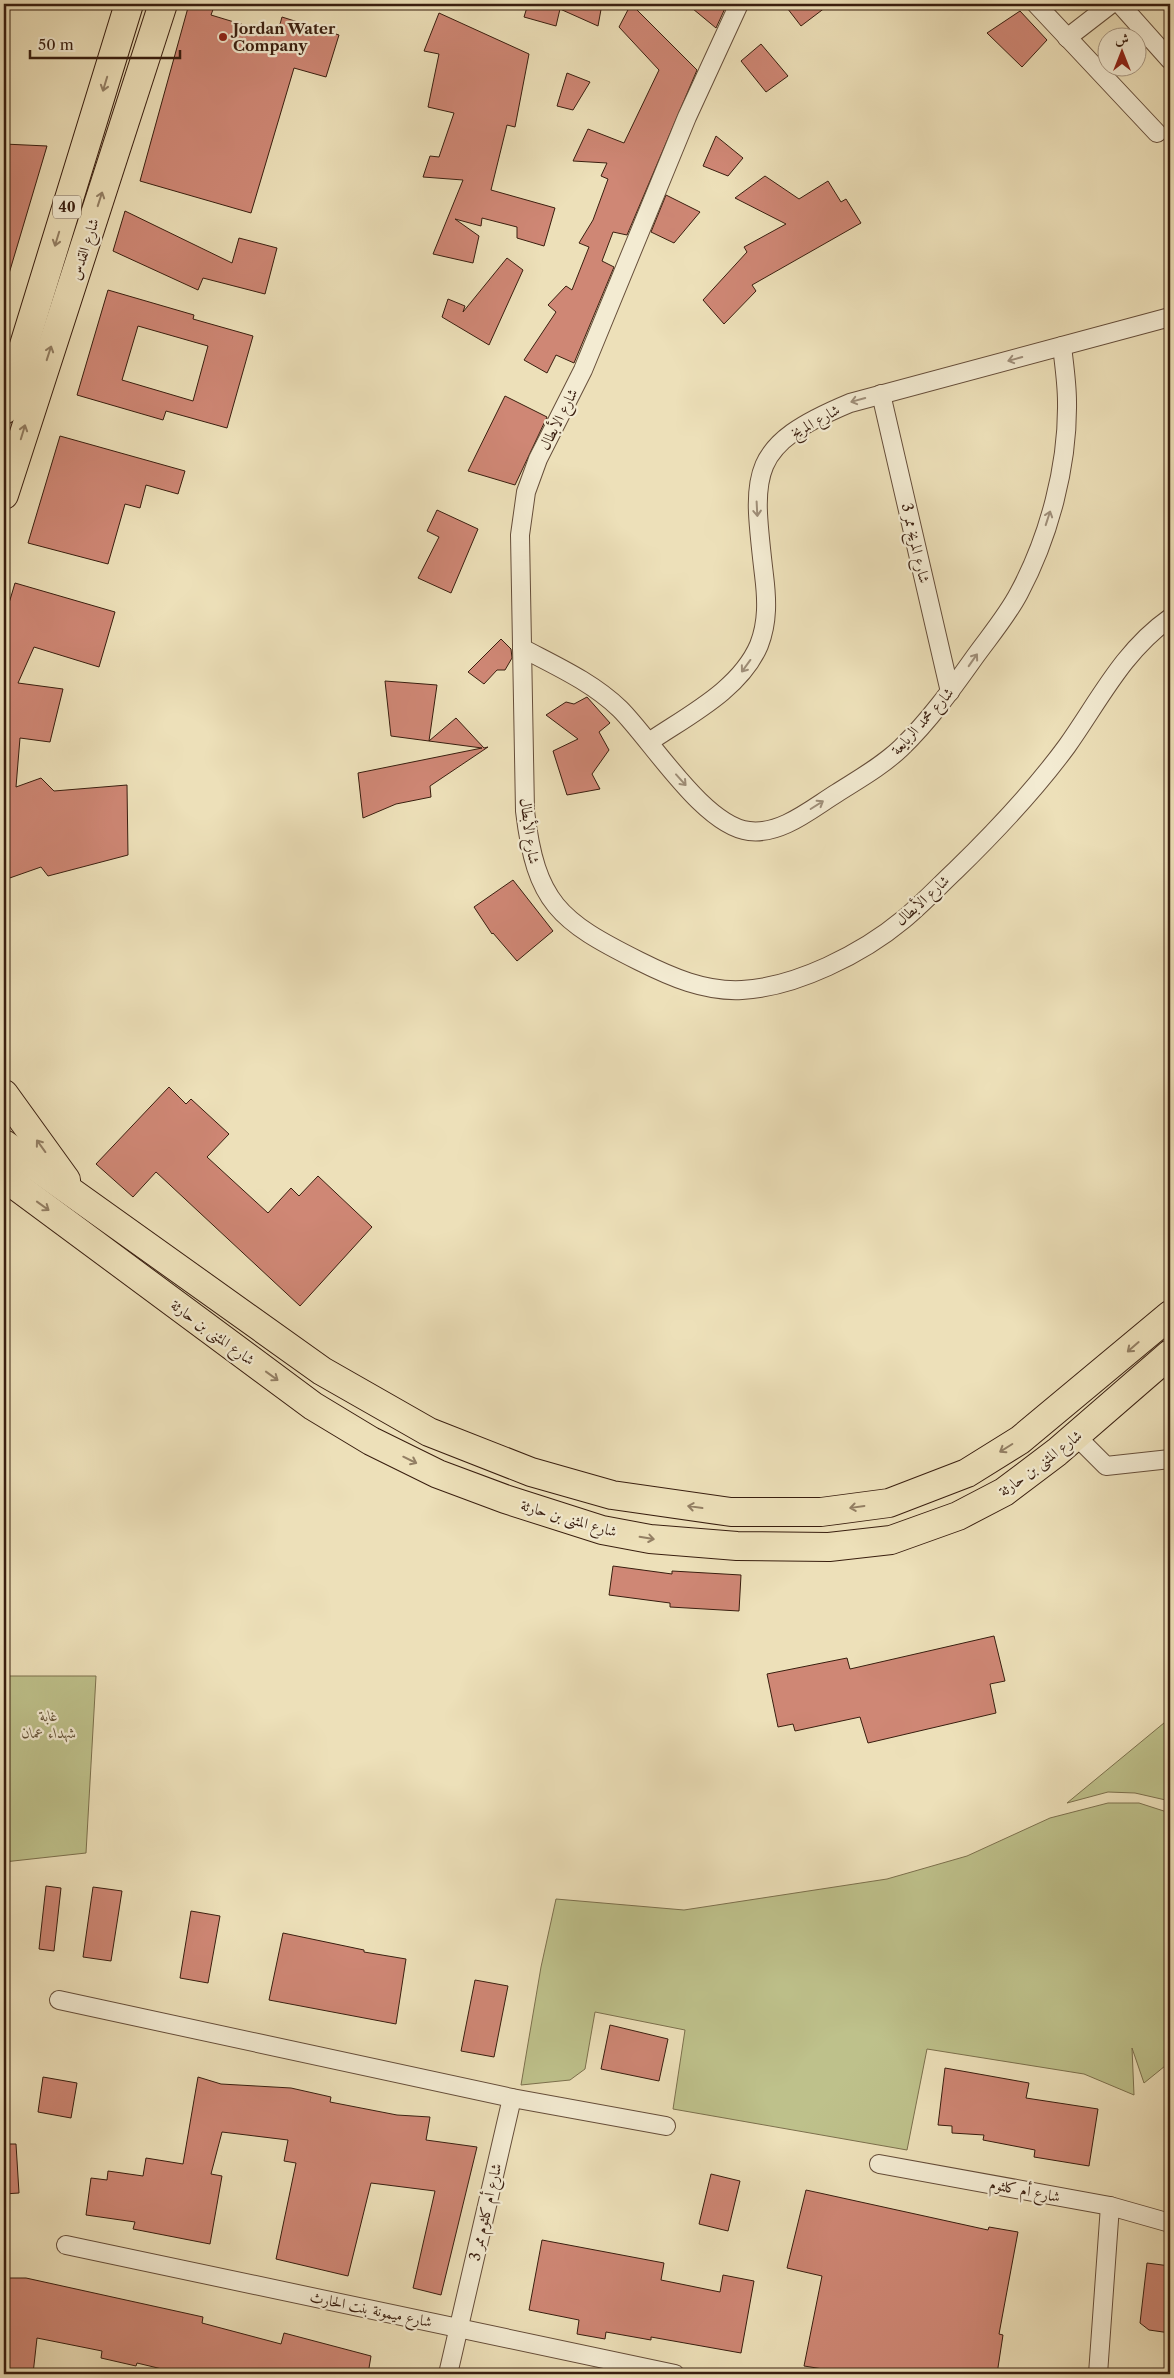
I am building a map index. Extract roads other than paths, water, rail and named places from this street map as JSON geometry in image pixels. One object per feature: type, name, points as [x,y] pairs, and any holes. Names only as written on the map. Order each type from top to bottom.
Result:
[{"type":"highway","name":"شارع القدس","points":[[4,410],[129,4]]},
{"type":"highway","name":"شارع القدس","points":[[4,495],[163,4]]},
{"type":"highway","points":[[4,1094],[80,1200]]},
{"type":"highway","name":"شارع المثنى بن حارثة","points":[[4,1144],[322,1371],[429,1432],[531,1472],[612,1495],[732,1512],[822,1512],[889,1503],[967,1473],[1020,1440],[1170,1315]]},
{"type":"highway","name":"شارع المثنى بن حارثة","points":[[4,1177],[313,1406],[371,1441],[438,1474],[505,1499],[602,1530],[650,1539],[737,1546],[829,1547],[891,1540],[958,1516],[1004,1492],[1076,1436],[1170,1354]]},
{"type":"street","name":"شارع الأبطال","points":[[739,4],[687,117],[583,370],[538,459],[526,492],[520,535],[525,811],[529,846],[536,872],[548,897],[568,921],[608,946],[666,974],[704,987],[740,990],[777,985],[821,968],[858,951],[904,920],[1003,825],[1066,747],[1128,656],[1145,637],[1170,618]]},
{"type":"street","points":[[1036,4],[1157,132]]},
{"type":"street","points":[[1067,38],[1111,4]]},
{"type":"street","points":[[1120,4],[1170,60]]},
{"type":"street","name":"شارع المريخ","points":[[650,742],[733,683],[747,666],[758,646],[765,624],[767,602],[756,504],[758,483],[769,457],[777,446],[792,432],[820,415],[850,402],[1170,317]]},
{"type":"street","name":"شارع محمد الربايعة","points":[[522,648],[585,682],[619,708],[678,777],[718,817],[730,826],[749,831],[768,831],[788,823],[872,771],[900,749],[950,692],[1018,594],[1035,558],[1053,504],[1062,460],[1067,401],[1062,346]]},
{"type":"street","name":"شارع المريخ ممر 3","points":[[881,394],[950,692]]},
{"type":"street","points":[[1076,1436],[1106,1466],[1170,1459]]},
{"type":"street","points":[[59,2000],[512,2098],[666,2126]]},
{"type":"street","name":"شارع أم كلثوم ممر 3","points":[[448,2374],[512,2098]]},
{"type":"street","name":"شارع أم كلثوم","points":[[879,2164],[1110,2206],[1170,2223]]},
{"type":"street","points":[[1098,2374],[1110,2206]]},
{"type":"street","name":"شارع ميمونة بنت الحارث","points":[[66,2245],[675,2374]]},
{"type":"place","name":"Jordan Water Company","points":[[223,37]]},
{"type":"park label","name":"غابة شهداء عمان","points":[[49,1724]]}]
